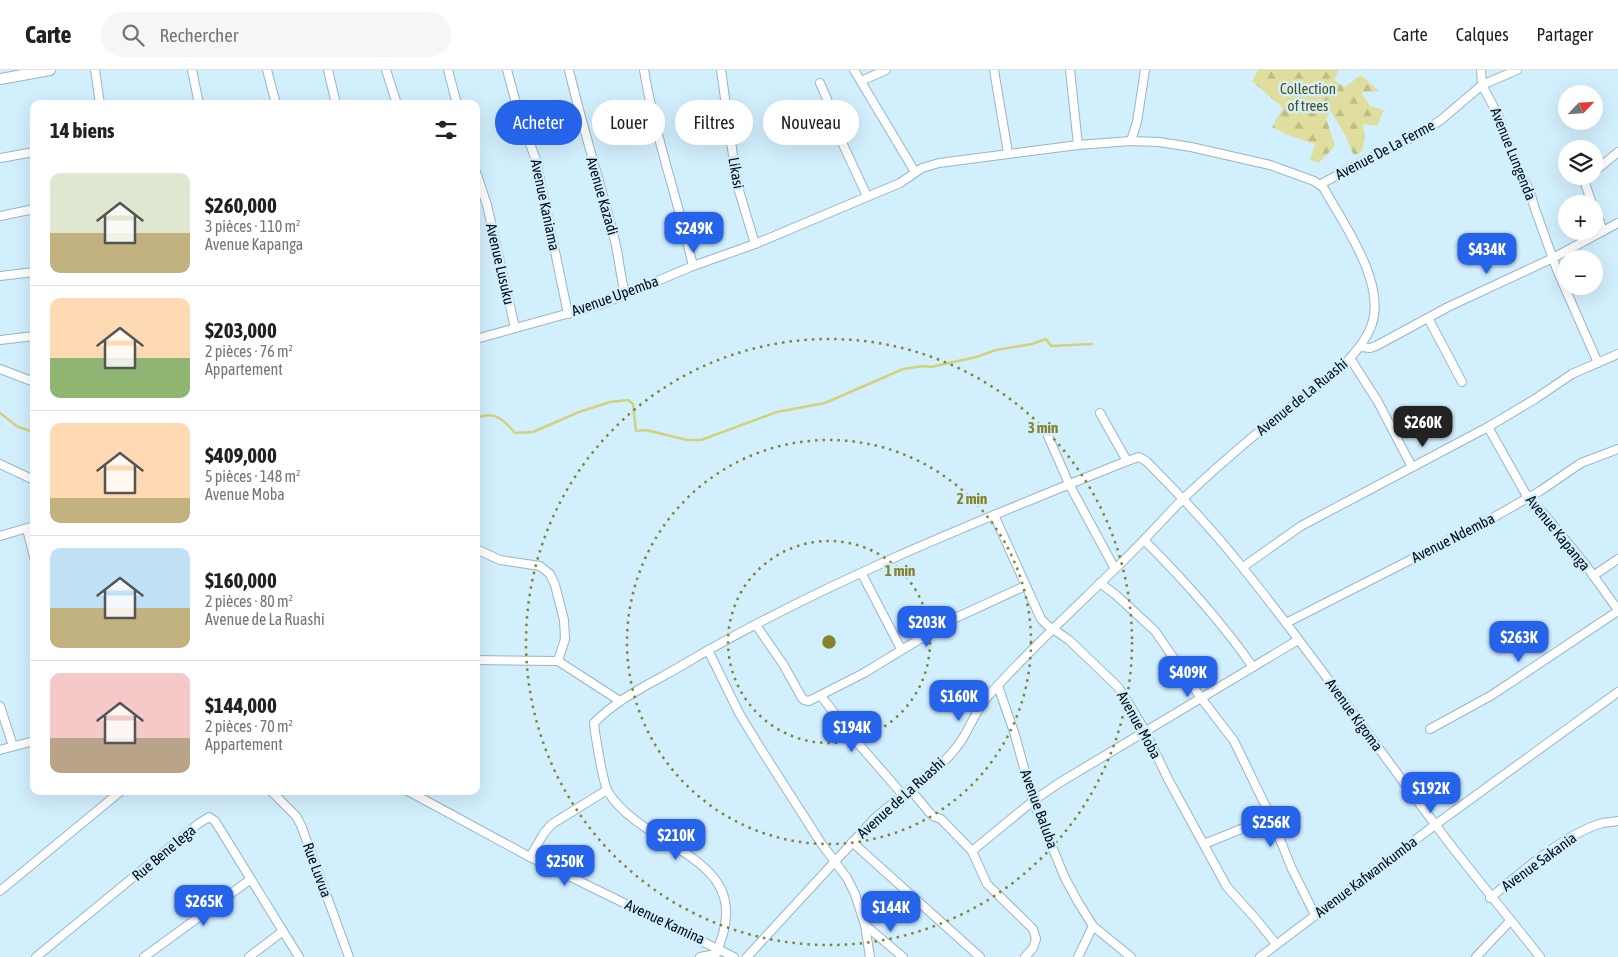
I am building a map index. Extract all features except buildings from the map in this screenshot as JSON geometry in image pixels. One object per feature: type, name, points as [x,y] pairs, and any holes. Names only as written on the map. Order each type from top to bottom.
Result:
[{"type":"street","points":[[0,80],[50,70]]},
{"type":"street","points":[[95,70],[99,100]]},
{"type":"street","points":[[192,70],[198,100]]},
{"type":"street","points":[[267,70],[275,100]]},
{"type":"street","points":[[328,70],[335,100]]},
{"type":"street","points":[[386,70],[396,100]]},
{"type":"street","points":[[448,70],[456,100]]},
{"type":"street","name":"Avenue Kaniama","points":[[507,70],[519,114],[536,160],[568,314]]},
{"type":"street","name":"Avenue Kazadi","points":[[569,70],[615,239],[618,265],[625,294]]},
{"type":"street","points":[[644,70],[656,126],[693,266]]},
{"type":"street","name":"Likasi","points":[[721,70],[737,184],[755,244]]},
{"type":"street","points":[[854,70],[915,172],[929,165],[1008,153],[1131,141],[1192,147],[1270,165],[1321,184]]},
{"type":"street","points":[[861,81],[886,70]]},
{"type":"street","points":[[994,70],[1008,153]]},
{"type":"street","points":[[1070,70],[1078,145]]},
{"type":"street","points":[[1131,141],[1137,122],[1146,70]]},
{"type":"street","points":[[1482,70],[1482,85]]},
{"type":"street","name":"Avenue De La Ferme","points":[[1321,184],[1424,132],[1482,85],[1517,70]]},
{"type":"street","points":[[820,83],[835,118],[839,136],[867,196]]},
{"type":"street","name":"Avenue Lungenda","points":[[1482,85],[1497,113],[1529,189],[1567,294],[1598,363]]},
{"type":"street","points":[[1603,164],[1618,152]]},
{"type":"street","points":[[0,158],[30,153]]},
{"type":"street","name":"Avenue Upemba","points":[[480,338],[602,304],[693,266],[755,244],[900,183],[915,172]]},
{"type":"street","name":"Avenue Lusuku","points":[[480,184],[515,328]]},
{"type":"street","name":"Avenue de La Ruashi","points":[[747,957],[874,818],[935,770],[965,735],[977,712],[989,695],[1053,629],[1226,458],[1308,394],[1361,347],[1374,318],[1376,310],[1375,295],[1362,258],[1321,184]]},
{"type":"street","points":[[0,216],[30,210]]},
{"type":"street","points":[[1603,231],[1618,223]]},
{"type":"street","points":[[1361,347],[1370,348],[1376,346],[1485,288],[1553,258],[1586,240]]},
{"type":"street","points":[[0,276],[30,272]]},
{"type":"street","points":[[1428,318],[1462,382]]},
{"type":"street","points":[[0,340],[30,336]]},
{"type":"street","points":[[1243,567],[1301,526],[1488,427],[1572,374],[1618,354]]},
{"type":"street","points":[[1350,358],[1378,402],[1412,467]]},
{"type":"street","points":[[0,369],[30,380]]},
{"type":"street","points":[[700,957],[716,953],[727,923],[723,892],[717,881],[699,862],[646,828],[624,810],[607,790],[594,722],[620,701],[708,650],[756,625],[903,554],[1127,460],[1100,413]]},
{"type":"street","name":"Avenue Kapanga","points":[[1488,427],[1528,498],[1544,514],[1618,611]]},
{"type":"street","points":[[1048,436],[1069,484],[1115,569]]},
{"type":"street","name":"Avenue Ndemba","points":[[1286,622],[1489,520],[1528,498],[1581,463],[1618,449]]},
{"type":"street","name":"Avenue Kigoma","points":[[1127,460],[1135,458],[1144,459],[1184,499],[1243,567],[1286,622],[1490,898],[1511,920],[1540,957]]},
{"type":"street","points":[[0,464],[30,478]]},
{"type":"street","name":"Avenue Moba","points":[[994,515],[1041,619],[1069,640],[1118,686],[1145,731],[1168,779],[1227,887],[1260,923],[1276,944]]},
{"type":"street","points":[[0,536],[30,528]]},
{"type":"street","points":[[1144,540],[1206,605],[1230,633],[1254,667]]},
{"type":"street","points":[[480,551],[500,560],[540,566],[550,574],[558,595],[564,620],[565,639],[558,661]]},
{"type":"street","points":[[1593,576],[1618,559]]},
{"type":"street","points":[[862,574],[901,649]]},
{"type":"street","points":[[1100,583],[1155,631],[1201,698],[1234,741],[1271,816],[1290,864],[1315,915]]},
{"type":"street","points":[[756,625],[783,664],[804,700],[809,701],[822,696],[952,620],[1025,586]]},
{"type":"street","points":[[1430,729],[1492,695],[1618,611]]},
{"type":"street","points":[[972,851],[1033,801],[1106,754],[1298,640]]},
{"type":"street","points":[[708,650],[729,695],[750,732],[821,843],[848,878],[866,925],[870,957]]},
{"type":"street","points":[[480,660],[558,661],[620,701]]},
{"type":"street","name":"Avenue Baluba","points":[[998,686],[1015,735],[1033,801],[1066,878],[1093,926],[1131,957]]},
{"type":"street","name":"Avenue Kafwankumba","points":[[1260,957],[1435,825],[1618,692]]},
{"type":"street","points":[[822,696],[856,741],[903,794]]},
{"type":"street","points":[[0,706],[13,746]]},
{"type":"street","points":[[0,750],[30,742]]},
{"type":"street","points":[[910,789],[933,816],[941,819],[972,851],[986,884],[1033,929],[1036,939],[1033,948],[1026,957]]},
{"type":"street","points":[[530,857],[544,833],[552,824],[607,790]]},
{"type":"street","points":[[0,891],[116,795]]},
{"type":"street","name":"Rue Luvua","points":[[275,795],[296,816],[301,825],[349,957]]},
{"type":"street","name":"Avenue Kamina","points":[[415,795],[530,857],[716,953],[734,957]]},
{"type":"street","points":[[1204,844],[1271,816]]},
{"type":"street","name":"Rue Bene lega","points":[[36,957],[204,819],[209,817],[215,821],[299,957]]},
{"type":"street","name":"Avenue Sakania","points":[[1490,898],[1541,857],[1568,840],[1585,830],[1602,824],[1618,822]]},
{"type":"street","points":[[852,842],[980,957]]},
{"type":"street","points":[[144,957],[252,879]]},
{"type":"street","points":[[1476,957],[1511,920]]},
{"type":"street","points":[[866,925],[903,957]]},
{"type":"street","points":[[1078,957],[1093,926]]},
{"type":"street","points":[[249,957],[283,931]]},
{"type":"green space","name":"Collection of trees","points":[[1258,70],[1339,70],[1334,80],[1345,87],[1361,75],[1379,91],[1361,92],[1370,106],[1384,110],[1377,126],[1363,124],[1365,136],[1362,151],[1354,156],[1346,137],[1331,111],[1326,118],[1335,146],[1319,163],[1310,159],[1315,144],[1287,135],[1272,127],[1283,108],[1252,81]]},
{"type":"waterway","points":[[480,417],[489,415],[503,420],[515,433],[533,432],[579,412],[610,402],[628,400],[633,404],[636,431],[646,430],[687,440],[701,440],[777,412],[825,403],[903,369],[923,366],[931,367],[976,357],[996,350],[1032,344],[1046,339],[1051,346],[1092,344]]},
{"type":"waterway","points":[[0,413],[18,427],[30,431]]}]
